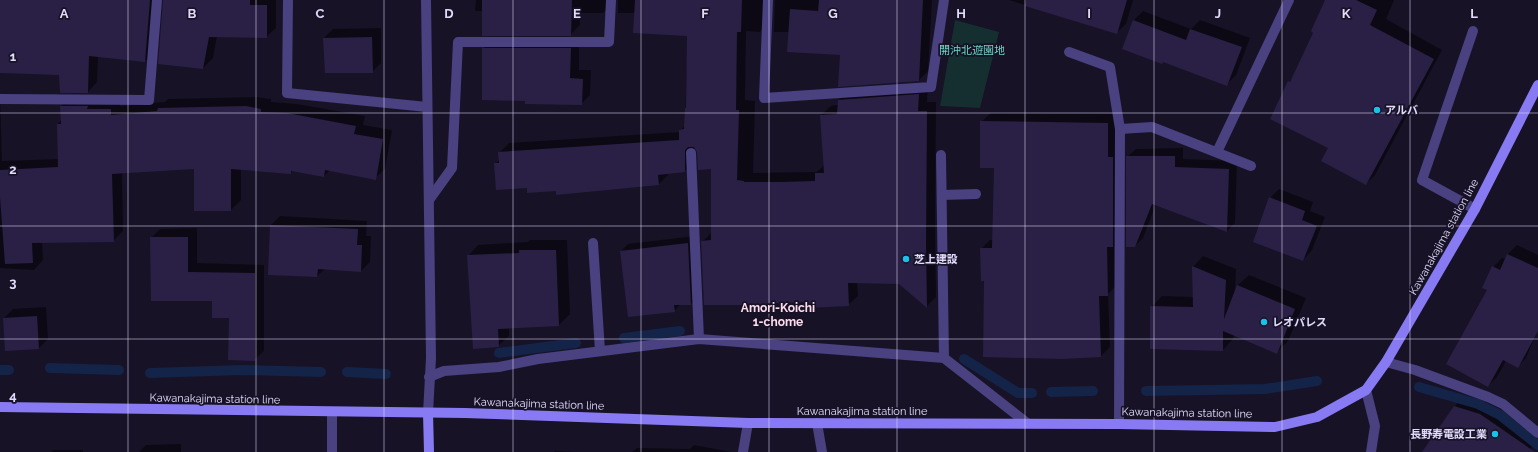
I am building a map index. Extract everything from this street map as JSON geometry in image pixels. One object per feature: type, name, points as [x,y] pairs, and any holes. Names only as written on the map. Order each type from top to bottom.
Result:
[{"type":"main road","name":"Kawanakajima station line","points":[[0,407],[465,413],[748,423],[1027,423],[1275,428],[1317,417],[1366,390],[1386,362],[1475,209],[1538,85]]},
{"type":"main road","points":[[428,413],[429,452]]},
{"type":"street","points":[[0,99],[149,100],[157,0]]},
{"type":"street","points":[[288,0],[287,93],[427,107]]},
{"type":"street","points":[[426,0],[431,358],[428,413]]},
{"type":"street","points":[[428,200],[452,168],[458,42],[610,42],[611,0]]},
{"type":"street","points":[[768,0],[764,98],[931,87],[944,0]]},
{"type":"street","points":[[1217,152],[1289,0]]},
{"type":"street","points":[[1473,31],[1422,180],[1475,209]]},
{"type":"street","points":[[1069,52],[1110,67],[1120,129],[1119,424]]},
{"type":"street","points":[[1120,129],[1152,127],[1251,166]]},
{"type":"street","points":[[691,153],[699,339]]},
{"type":"street","points":[[941,155],[944,358]]},
{"type":"street","points":[[942,195],[976,194]]},
{"type":"street","points":[[593,243],[600,351]]},
{"type":"street","points":[[429,377],[444,371],[498,368],[538,359],[699,339],[944,358],[1027,423]]},
{"type":"street","points":[[1386,362],[1415,370],[1503,404],[1538,433]]},
{"type":"street","points":[[1366,390],[1375,426],[1371,452]]},
{"type":"street","points":[[332,412],[332,452]]},
{"type":"street","points":[[743,452],[748,423]]},
{"type":"street","points":[[817,423],[822,452]]},
{"type":"green space","name":"開沖北遊園地","points":[[955,20],[999,32],[980,108],[940,106]]},
{"type":"building","points":[[0,0],[150,0],[145,62],[89,56],[88,93],[60,93],[59,75],[0,73]]},
{"type":"building","points":[[163,0],[250,0],[250,5],[267,5],[267,38],[209,37],[203,69],[158,64]]},
{"type":"building","points":[[482,0],[572,0],[571,36],[482,36]]},
{"type":"building","points":[[635,0],[742,0],[741,32],[737,32],[736,110],[739,110],[737,180],[744,182],[815,181],[815,173],[824,173],[820,115],[837,114],[838,100],[919,94],[918,111],[927,111],[927,308],[899,284],[848,283],[849,306],[807,308],[807,302],[755,305],[704,305],[701,241],[711,240],[711,169],[698,170],[697,152],[694,147],[688,147],[685,150],[685,172],[658,175],[659,185],[556,195],[556,191],[527,193],[527,188],[496,190],[494,163],[499,163],[498,152],[679,140],[679,130],[684,129],[686,108],[687,36],[633,33]]},
{"type":"building","points":[[819,0],[923,0],[919,81],[838,87],[840,55],[787,52],[790,9],[818,11]]},
{"type":"building","points":[[1026,0],[1127,0],[1117,34],[1025,6]]},
{"type":"building","points":[[1325,0],[1356,0],[1377,10],[1370,25],[1434,59],[1366,185],[1321,161],[1328,148],[1270,119],[1288,81],[1290,82],[1313,33],[1311,31]]},
{"type":"building","points":[[1133,20],[1186,40],[1190,29],[1242,47],[1227,86],[1163,62],[1162,64],[1122,49]]},
{"type":"building","points":[[372,37],[373,73],[325,73],[323,38]]},
{"type":"building","points":[[482,48],[571,48],[570,78],[583,79],[582,105],[525,104],[525,101],[482,100]]},
{"type":"building","points":[[60,106],[88,106],[87,109],[111,109],[111,115],[157,111],[158,108],[246,106],[261,109],[261,112],[287,113],[356,126],[354,134],[383,139],[376,180],[325,170],[324,177],[291,171],[291,174],[231,169],[231,211],[194,211],[194,169],[112,174],[114,242],[32,243],[33,263],[5,264],[0,197],[0,170],[58,167],[57,124],[61,124]]},
{"type":"building","points":[[980,121],[1108,123],[1108,157],[1113,157],[1113,247],[1107,247],[1108,296],[1099,296],[1101,357],[1062,359],[983,357],[984,281],[981,281],[980,248],[992,248],[994,168],[980,168]]},
{"type":"building","points":[[1126,156],[1175,156],[1175,167],[1229,169],[1227,232],[1152,204],[1135,247],[1126,247]]},
{"type":"building","points":[[1269,197],[1305,211],[1302,220],[1317,226],[1303,261],[1253,242]]},
{"type":"building","points":[[270,225],[358,229],[357,245],[362,245],[361,272],[318,269],[317,277],[268,275]]},
{"type":"building","points":[[150,237],[188,237],[188,272],[255,273],[255,361],[228,360],[229,318],[212,318],[212,301],[151,301]]},
{"type":"building","points":[[688,243],[691,305],[674,305],[675,312],[628,317],[620,251]]},
{"type":"building","points":[[519,250],[556,250],[559,326],[498,329],[499,347],[473,349],[467,255],[519,253]]},
{"type":"building","points":[[1507,254],[1538,268],[1538,331],[1518,368],[1503,360],[1488,387],[1446,364],[1487,290],[1482,288],[1492,266],[1500,270]]},
{"type":"building","points":[[1192,266],[1226,280],[1224,319],[1237,285],[1295,309],[1277,354],[1223,331],[1223,351],[1150,349],[1150,306],[1193,307]]},
{"type":"building","points":[[37,316],[39,349],[5,351],[3,318]]},
{"type":"building","points":[[1454,406],[1480,414],[1535,452],[1422,452]]},
{"type":"waterway","points":[[624,338],[680,331]]},
{"type":"waterway","points":[[499,353],[576,343]]},
{"type":"waterway","points":[[964,359],[1018,393],[1032,393]]},
{"type":"waterway","points":[[50,368],[119,370]]},
{"type":"waterway","points":[[0,370],[9,370]]},
{"type":"waterway","points":[[150,373],[242,370],[321,372]]},
{"type":"waterway","points":[[347,372],[386,374]]},
{"type":"waterway","points":[[1146,391],[1265,389],[1317,381]]},
{"type":"waterway","points":[[1419,387],[1478,404],[1500,415],[1538,445]]},
{"type":"waterway","points":[[1051,392],[1093,391]]},
{"type":"place","name":"アルバ","points":[[1377,110]]},
{"type":"place","name":"芝上建設","points":[[906,259]]},
{"type":"place","name":"レオパレス","points":[[1264,322]]},
{"type":"place","name":"長野寿電設工業","points":[[1495,434]]},
{"type":"district","name":"Amori-Koichi 1-chome","points":[[778,315]]}]
